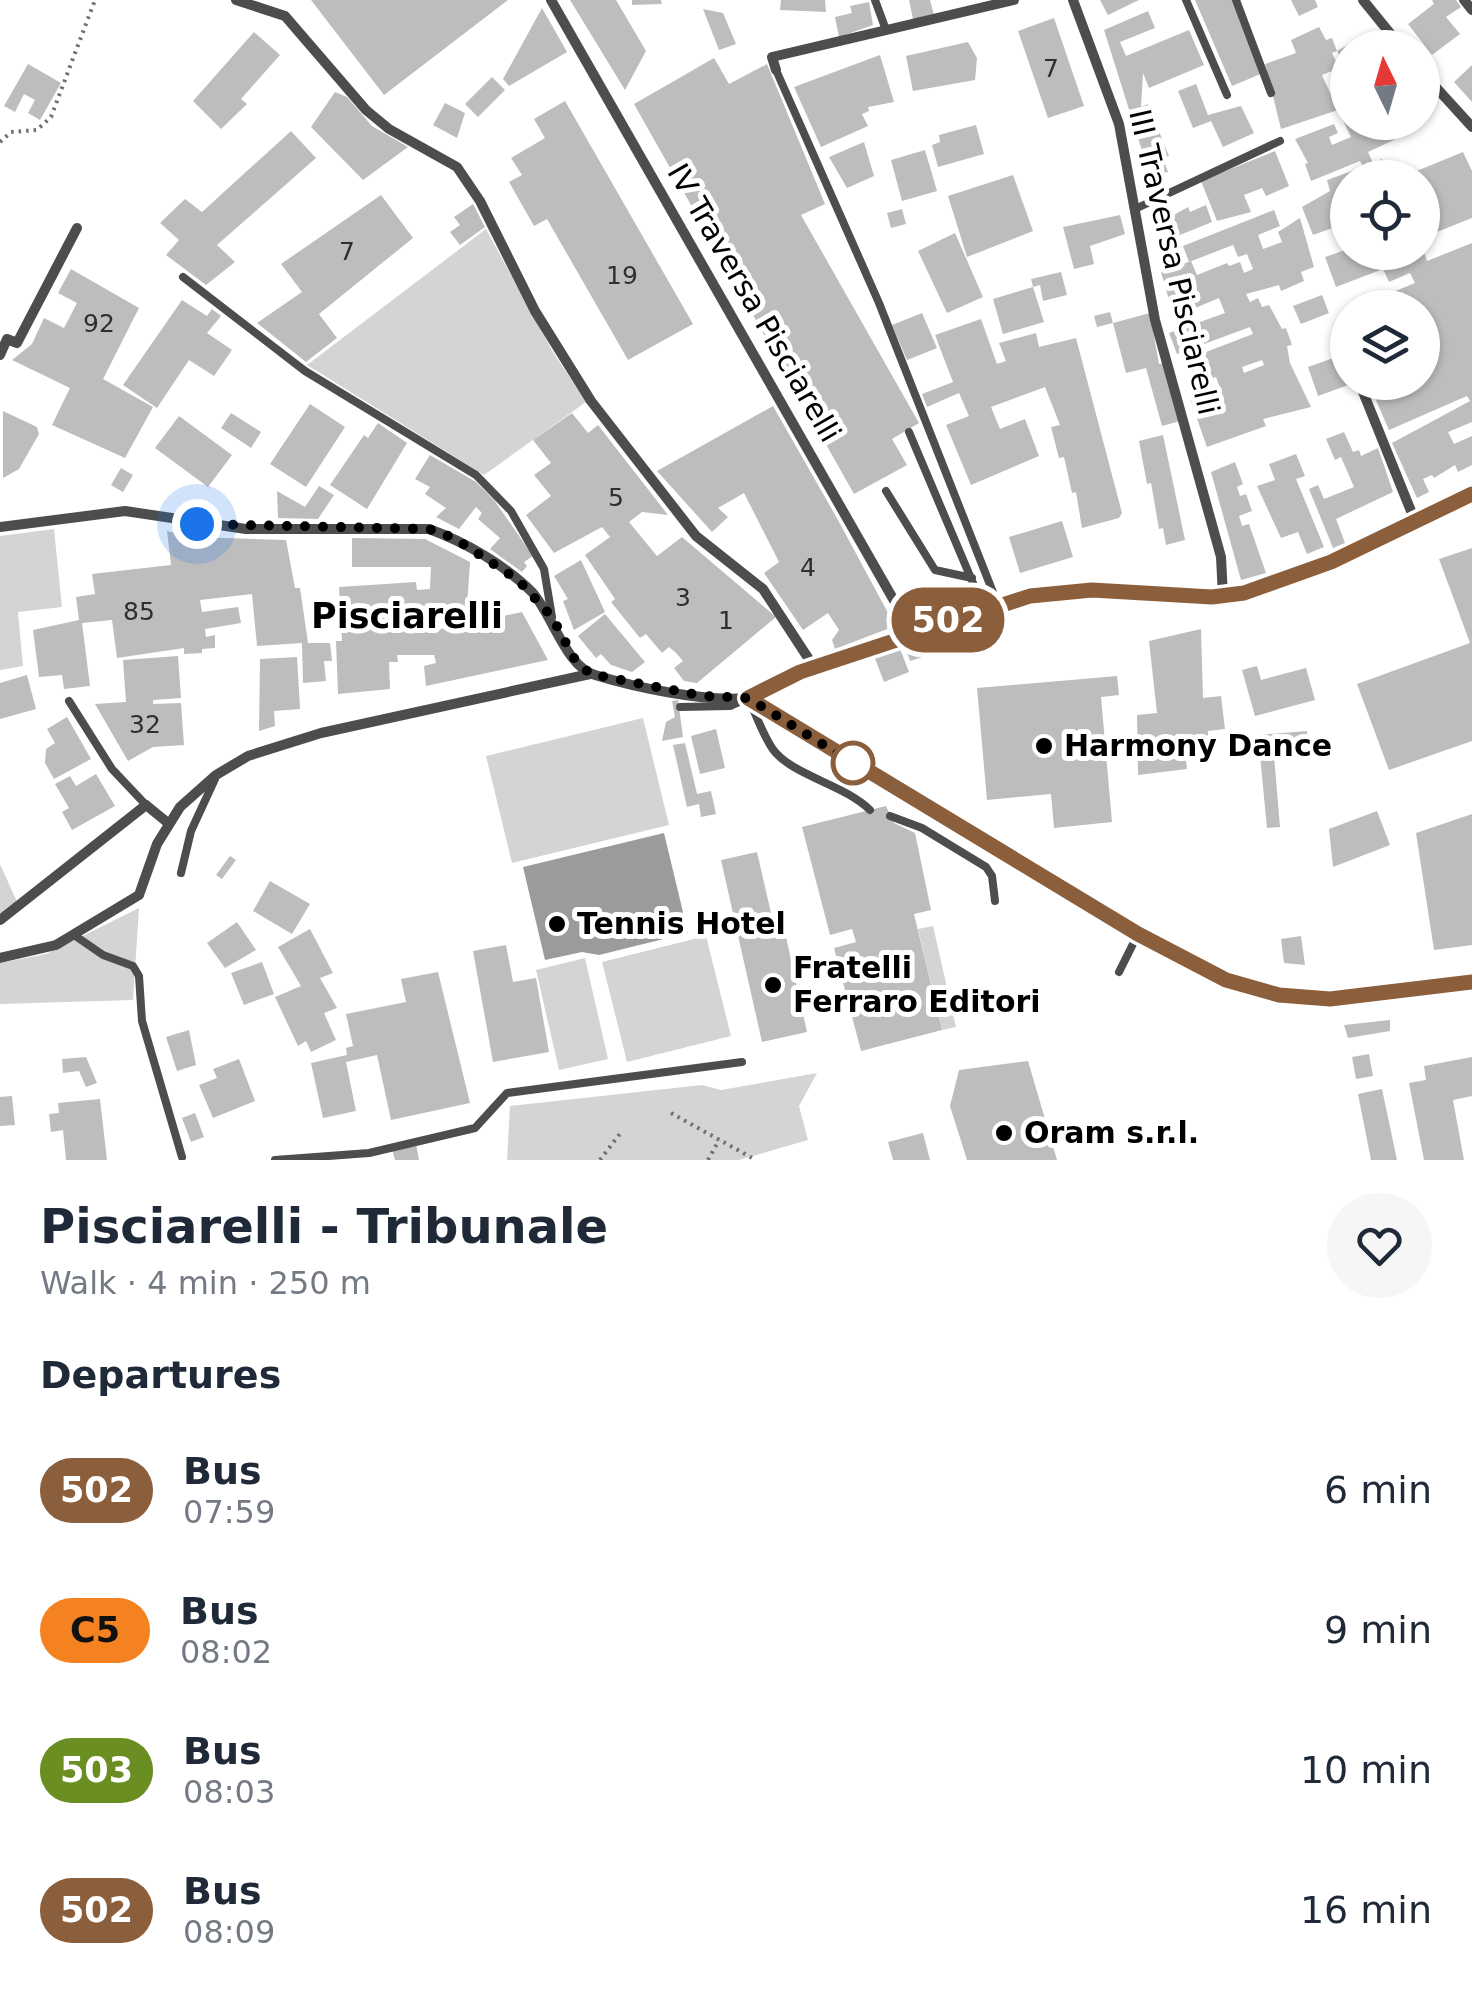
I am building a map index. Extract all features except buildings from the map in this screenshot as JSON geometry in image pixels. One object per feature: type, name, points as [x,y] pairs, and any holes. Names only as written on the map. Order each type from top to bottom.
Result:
[{"type":"street","points":[[236,0],[285,16],[366,110],[389,129],[457,167],[480,201],[535,311],[591,400],[696,536],[763,588],[814,667]]},
{"type":"street","name":"IV Traversa Pisciarelli","points":[[551,0],[912,632]]},
{"type":"street","points":[[776,70],[772,57],[1014,0]]},
{"type":"street","name":"III Traversa Pisciarelli","points":[[1073,0],[1119,124],[1154,320],[1221,557],[1222,597]]},
{"type":"street","points":[[1364,0],[1388,30]]},
{"type":"street","points":[[1464,0],[1472,10]]},
{"type":"street","points":[[1440,92],[1472,127]]},
{"type":"street","points":[[0,354],[8,339],[17,343],[76,228]]},
{"type":"street","points":[[1366,400],[1415,521]]},
{"type":"street","points":[[0,958],[37,952],[74,935],[139,895],[168,823],[216,776],[248,756],[321,733],[590,674],[703,696],[748,698],[814,667],[912,632],[1049,592],[1092,590],[1222,597],[1308,571],[1472,494]]},
{"type":"street","points":[[0,528],[125,511],[246,528],[429,529],[454,538],[518,580],[552,617],[574,658],[590,674]]},
{"type":"street","points":[[748,698],[1138,934],[1226,980],[1279,995],[1330,999],[1472,982]]},
{"type":"street","points":[[0,920],[146,805],[168,823]]},
{"type":"lane","points":[[875,0],[886,30]]},
{"type":"lane","points":[[1186,0],[1227,95]]},
{"type":"lane","points":[[1236,0],[1271,92]]},
{"type":"lane","points":[[776,70],[880,303],[998,604]]},
{"type":"lane","points":[[1134,209],[1280,141]]},
{"type":"lane","points":[[183,277],[306,371],[476,475],[511,511],[544,569],[552,617]]},
{"type":"lane","points":[[909,432],[984,609]]},
{"type":"lane","points":[[886,491],[935,570],[972,578]]},
{"type":"lane","points":[[680,706],[730,706],[748,698],[773,750],[790,763],[855,795],[870,810]]},
{"type":"lane","points":[[69,701],[112,769],[146,805]]},
{"type":"lane","points":[[182,873],[191,831],[216,776]]},
{"type":"lane","points":[[890,816],[922,828],[986,867],[992,876],[995,901]]},
{"type":"lane","points":[[1119,972],[1138,934]]},
{"type":"lane","points":[[74,935],[103,955],[133,966],[139,976],[142,1021],[183,1159]]},
{"type":"lane","points":[[275,1160],[369,1152],[475,1128],[507,1094],[742,1062]]},
{"type":"path","points":[[0,142],[10,132],[37,130],[51,117],[95,0]]},
{"type":"path","points":[[671,1113],[754,1159]]},
{"type":"path","points":[[600,1160],[622,1131]]},
{"type":"path","points":[[708,1160],[719,1140]]},
{"type":"shaded area","points":[[486,229],[553,352],[586,402],[484,475],[307,365]]},
{"type":"shaded area","points":[[54,529],[62,607],[18,612],[23,666],[0,670],[0,536]]},
{"type":"shaded area","points":[[643,718],[669,825],[512,863],[486,756]]},
{"type":"shaded area","points":[[664,833],[688,933],[599,955],[582,952],[545,960],[523,867]]},
{"type":"shaded area","points":[[0,864],[18,904],[0,914]]},
{"type":"shaded area","points":[[139,908],[133,1000],[0,1004],[0,963],[46,954]]},
{"type":"shaded area","points":[[933,926],[956,1027],[942,1030],[918,929]]},
{"type":"shaded area","points":[[706,936],[731,1036],[627,1062],[602,962]]},
{"type":"shaded area","points":[[585,958],[608,1059],[559,1070],[536,970]]},
{"type":"shaded area","points":[[817,1073],[799,1106],[808,1140],[739,1160],[507,1160],[510,1106],[702,1085],[721,1090]]},
{"type":"bus line","name":"502","points":[[1472,494],[1331,562],[1244,593],[1212,597],[1092,590],[1030,596],[937,623],[800,672],[748,698],[1138,934],[1226,980],[1279,995],[1330,999],[1472,982]]},
{"type":"place","name":"Harmony Dance","points":[[1044,746]]},
{"type":"place","name":"Tennis Hotel","points":[[557,924]]},
{"type":"place","name":"Fratelli Ferraro Editori","points":[[773,985]]},
{"type":"place","name":"Oram s.r.l.","points":[[1004,1133]]},
{"type":"district","name":"Pisciarelli","points":[[407,616]]},
{"type":"route","points":[[197,524],[288,529],[400,527],[429,529],[454,538],[533,594],[552,617],[574,658],[590,674],[703,696],[748,698],[853,763]]}]
